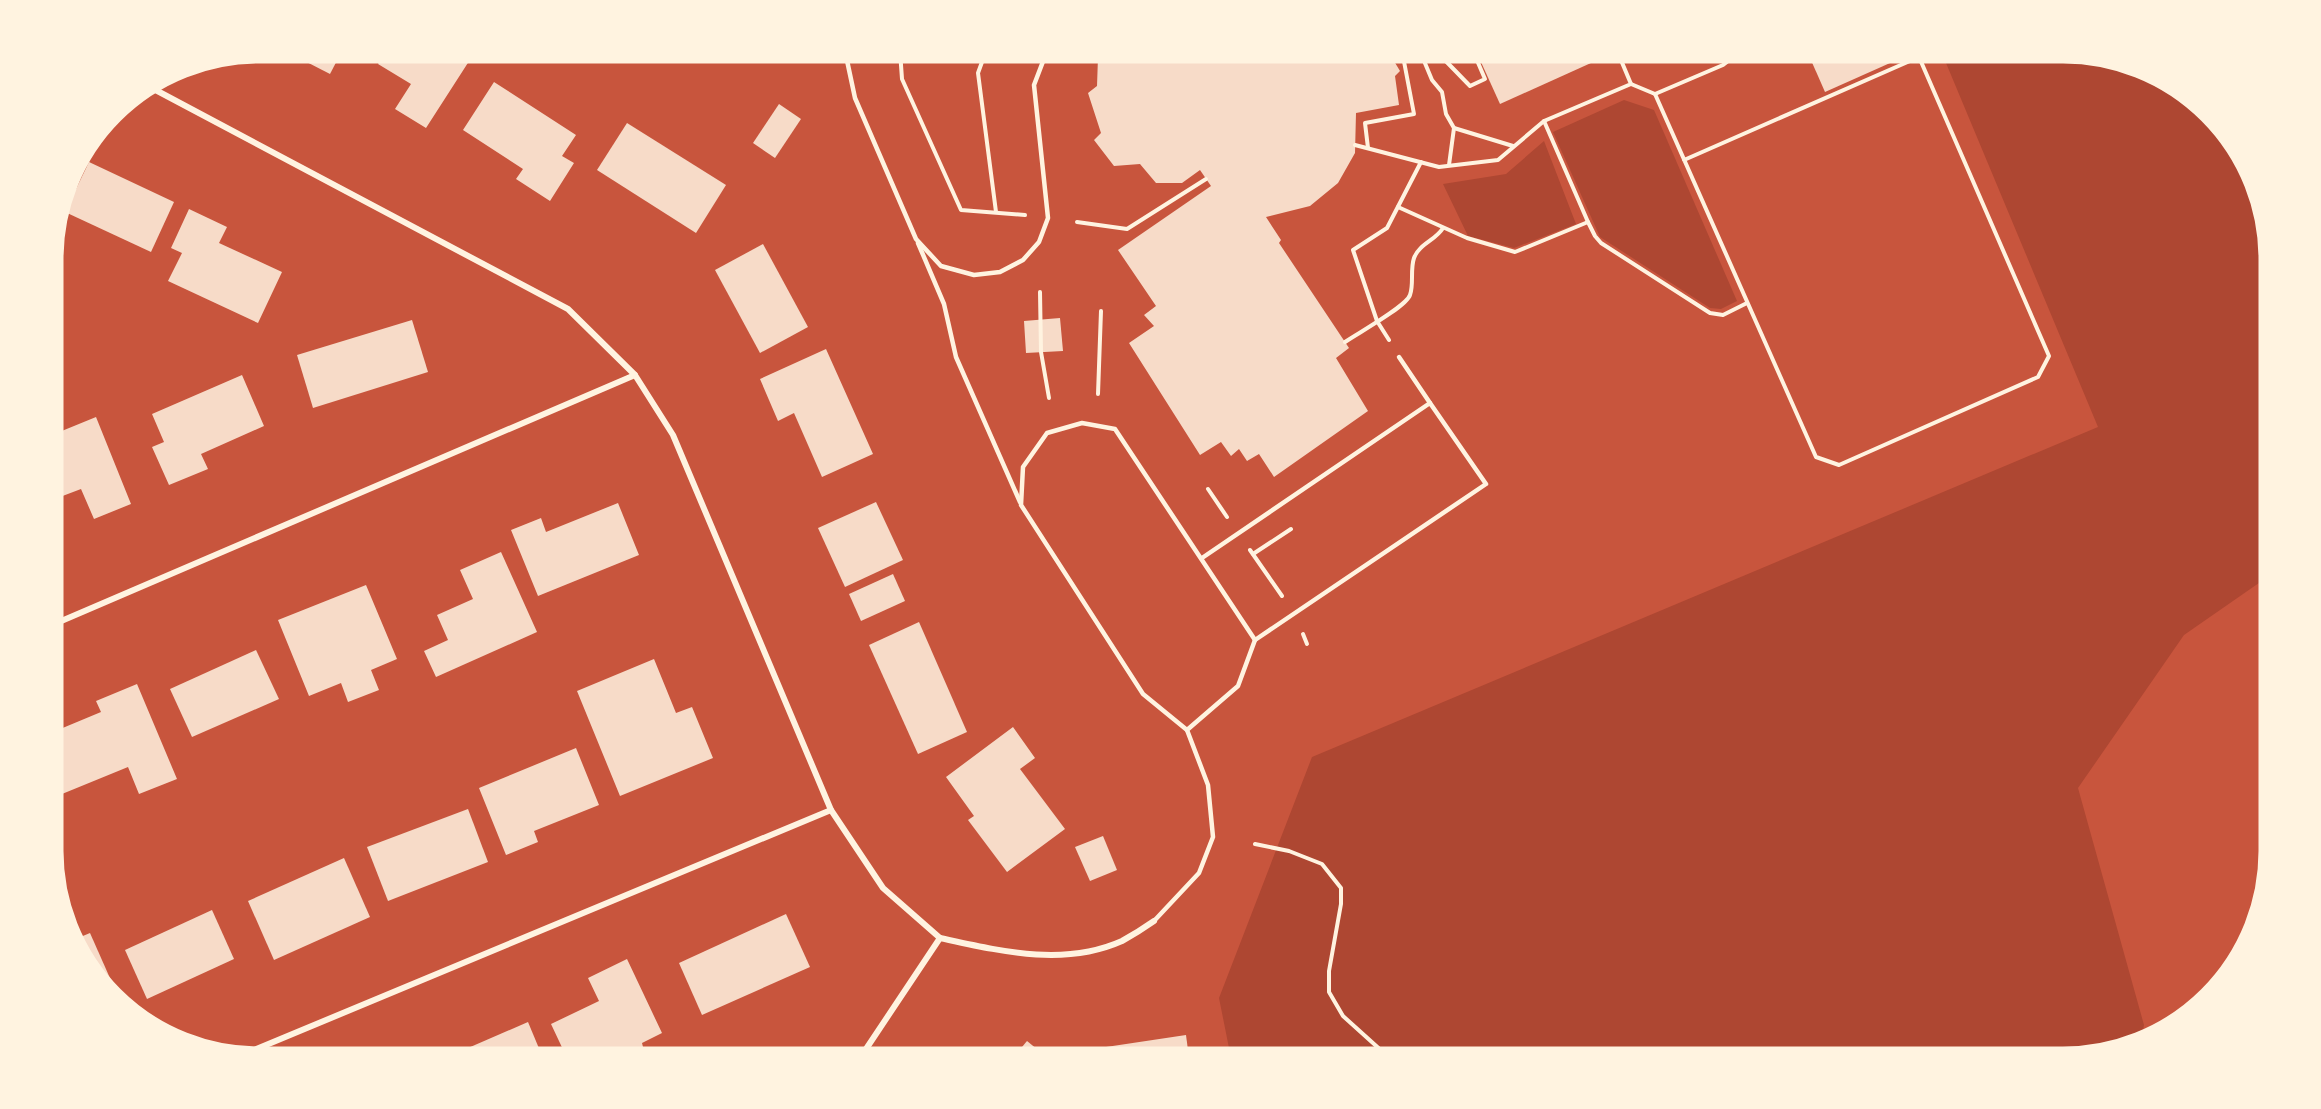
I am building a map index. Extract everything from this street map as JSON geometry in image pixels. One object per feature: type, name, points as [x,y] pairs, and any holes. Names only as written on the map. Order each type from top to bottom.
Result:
[{"type":"street","points":[[155,91],[568,309],[635,375],[673,435],[831,810],[883,888],[940,938],[1000,951],[1051,956],[1089,951],[1122,941],[1154,921]]},
{"type":"street","points":[[62,622],[635,375]]},
{"type":"street","points":[[259,1048],[831,810]]},
{"type":"street","points":[[867,1048],[940,938]]},
{"type":"lane","points":[[847,62],[855,98],[944,304],[956,357],[1021,505],[1143,694],[1187,729],[1208,785],[1213,837],[1199,873],[1154,921]]},
{"type":"lane","points":[[916,239],[941,266],[974,275],[1000,272],[1023,260],[1039,242],[1048,218],[1034,85],[1043,62]]},
{"type":"lane","points":[[1187,729],[1238,686],[1255,640],[1486,484],[1399,357]]},
{"type":"lane","points":[[1202,558],[1430,403]]},
{"type":"lane","points":[[1021,505],[1023,467],[1047,433],[1082,423],[1114,429],[1255,640]]},
{"type":"path","points":[[901,62],[902,79],[961,210],[1025,215]]},
{"type":"path","points":[[982,62],[978,73],[996,212]]},
{"type":"path","points":[[1368,148],[1365,123],[1414,114],[1404,62]]},
{"type":"path","points":[[1424,62],[1432,80],[1442,92],[1446,114],[1454,128],[1449,165]]},
{"type":"path","points":[[1447,62],[1470,86],[1485,79],[1478,62]]},
{"type":"path","points":[[1622,62],[1631,84],[1655,94],[1816,457],[1839,465],[2038,377],[2049,356],[1921,62]]},
{"type":"path","points":[[1655,94],[1727,62]]},
{"type":"path","points":[[1684,160],[1908,62]]},
{"type":"path","points":[[1355,145],[1439,167],[1498,160],[1544,121],[1631,84]]},
{"type":"path","points":[[1544,121],[1588,222],[1601,243],[1710,313],[1723,315],[1747,303]]},
{"type":"path","points":[[1454,128],[1514,146]]},
{"type":"path","points":[[1399,357],[1377,321],[1353,250],[1387,228],[1421,162]]},
{"type":"path","points":[[1077,222],[1127,229],[1206,179]]},
{"type":"path","points":[[1398,207],[1467,238],[1515,252],[1588,222]]},
{"type":"path","points":[[1345,342],[1408,300],[1414,258],[1420,249],[1438,236],[1443,228]]},
{"type":"path","points":[[1040,292],[1041,352],[1049,398]]},
{"type":"path","points":[[1098,394],[1101,311]]},
{"type":"path","points":[[1208,489],[1294,614],[1307,644]]},
{"type":"path","points":[[1253,554],[1291,529]]},
{"type":"path","points":[[1255,844],[1288,851],[1322,864],[1341,888],[1341,904],[1329,971],[1329,993],[1343,1016],[1378,1047]]},
{"type":"shaded area","points":[[1946,62],[2075,62],[2101,65],[2138,77],[2161,88],[2202,119],[2233,160],[2253,208],[2260,259],[2260,582],[2184,635],[2078,788],[2144,1025],[2143,1030],[2113,1041],[2075,1047],[1229,1047],[1219,998],[1312,757],[2098,427]]},
{"type":"shaded area","points":[[1624,100],[1654,110],[1737,301],[1721,309],[1710,308],[1600,237],[1553,132]]},
{"type":"shaded area","points":[[1544,141],[1576,224],[1514,248],[1468,236],[1443,184],[1506,174]]},
{"type":"building","points":[[307,62],[336,62],[330,74]]},
{"type":"building","points":[[379,62],[468,62],[426,128],[395,109],[411,84],[378,64]]},
{"type":"building","points":[[1098,62],[1395,62],[1400,71],[1395,76],[1399,105],[1356,113],[1355,153],[1338,183],[1310,206],[1266,217],[1281,240],[1279,243],[1349,348],[1336,358],[1368,411],[1274,477],[1259,454],[1247,461],[1239,449],[1231,456],[1221,442],[1200,455],[1129,343],[1154,326],[1144,315],[1156,306],[1118,250],[1211,186],[1200,170],[1182,183],[1156,183],[1140,164],[1114,166],[1094,140],[1101,133],[1088,93],[1097,86]]},
{"type":"building","points":[[1481,62],[1593,62],[1500,104]]},
{"type":"building","points":[[1812,62],[1892,62],[1825,92]]},
{"type":"building","points":[[494,82],[576,135],[562,156],[574,163],[550,201],[516,179],[523,169],[463,130]]},
{"type":"building","points":[[779,104],[801,119],[775,158],[753,143]]},
{"type":"building","points":[[627,123],[726,185],[696,233],[597,170]]},
{"type":"building","points":[[89,162],[174,202],[151,252],[67,213]]},
{"type":"building","points":[[189,209],[227,227],[219,243],[282,272],[258,323],[168,281],[182,253],[171,248]]},
{"type":"building","points":[[763,244],[808,327],[760,353],[715,270]]},
{"type":"building","points":[[1060,318],[1063,351],[1026,353],[1024,321]]},
{"type":"building","points":[[412,320],[428,372],[313,408],[297,355]]},
{"type":"building","points":[[826,349],[873,454],[822,477],[794,413],[778,421],[760,379]]},
{"type":"building","points":[[242,375],[264,426],[201,454],[208,469],[169,485],[152,447],[164,442],[152,414]]},
{"type":"building","points":[[96,417],[131,504],[94,519],[81,489],[62,496],[62,431]]},
{"type":"building","points":[[876,502],[903,560],[845,587],[818,528]]},
{"type":"building","points":[[618,503],[639,555],[538,596],[511,530],[541,518],[546,532]]},
{"type":"building","points":[[501,552],[537,632],[436,677],[424,651],[448,640],[437,615],[473,599],[460,570]]},
{"type":"building","points":[[893,574],[905,601],[861,621],[849,594]]},
{"type":"building","points":[[366,585],[397,659],[371,670],[379,690],[348,702],[341,683],[309,696],[278,620]]},
{"type":"building","points":[[919,622],[967,732],[918,754],[869,645]]},
{"type":"building","points":[[256,650],[279,699],[192,737],[170,689]]},
{"type":"building","points":[[654,659],[676,713],[692,707],[713,758],[620,796],[577,691]]},
{"type":"building","points":[[137,684],[177,779],[139,794],[128,767],[62,794],[62,728],[101,712],[96,701]]},
{"type":"building","points":[[1013,727],[1035,758],[1020,769],[1065,829],[1007,872],[968,820],[974,816],[946,777]]},
{"type":"building","points":[[576,748],[599,805],[534,831],[538,842],[506,855],[479,788]]},
{"type":"building","points":[[468,809],[488,862],[388,901],[367,847]]},
{"type":"building","points":[[1103,836],[1117,870],[1090,881],[1075,847]]},
{"type":"building","points":[[344,858],[370,917],[274,960],[248,901]]},
{"type":"building","points":[[212,910],[234,959],[147,999],[125,950]]},
{"type":"building","points":[[786,914],[810,967],[702,1015],[679,963]]},
{"type":"building","points":[[90,933],[111,981],[88,949],[82,936]]},
{"type":"building","points":[[627,959],[662,1033],[642,1043],[641,1048],[562,1048],[551,1024],[599,1001],[588,978]]},
{"type":"building","points":[[528,1022],[539,1048],[468,1048]]},
{"type":"building","points":[[1186,1035],[1188,1047],[1102,1048]]},
{"type":"building","points":[[1027,1041],[1035,1048],[1022,1048]]}]
